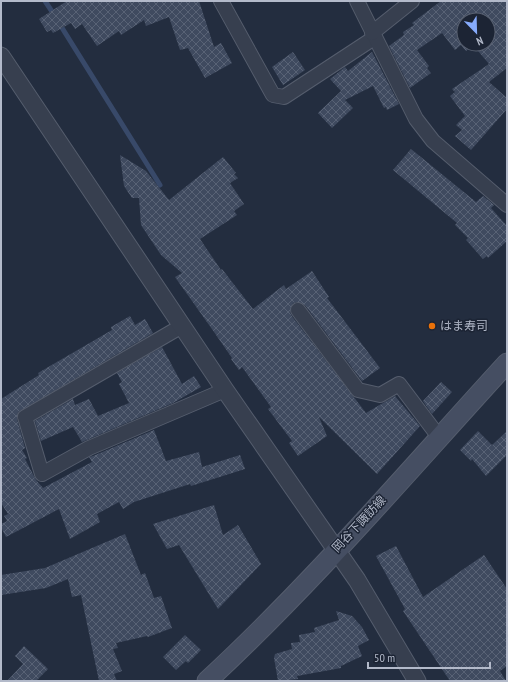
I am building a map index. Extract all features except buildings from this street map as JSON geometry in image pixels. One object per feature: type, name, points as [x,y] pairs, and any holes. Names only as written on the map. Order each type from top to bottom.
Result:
[{"type":"main road","name":"岡谷下諏訪線","points":[[207,681],[249,642],[336,550],[507,363]]},
{"type":"street","points":[[221,1],[232,24],[273,95],[284,97],[373,35],[412,1]]},
{"type":"street","points":[[357,1],[416,120],[433,141],[507,205]]},
{"type":"street","points":[[1,56],[225,390],[356,580],[417,681]]},
{"type":"street","points":[[298,310],[358,390],[380,395],[399,384],[439,437]]},
{"type":"street","points":[[182,326],[25,417],[42,474],[88,448],[225,390]]},
{"type":"waterway","points":[[45,1],[55,16]]},
{"type":"waterway","points":[[59,23],[160,185]]},
{"type":"place","name":"はま寿司","points":[[432,326]]}]
